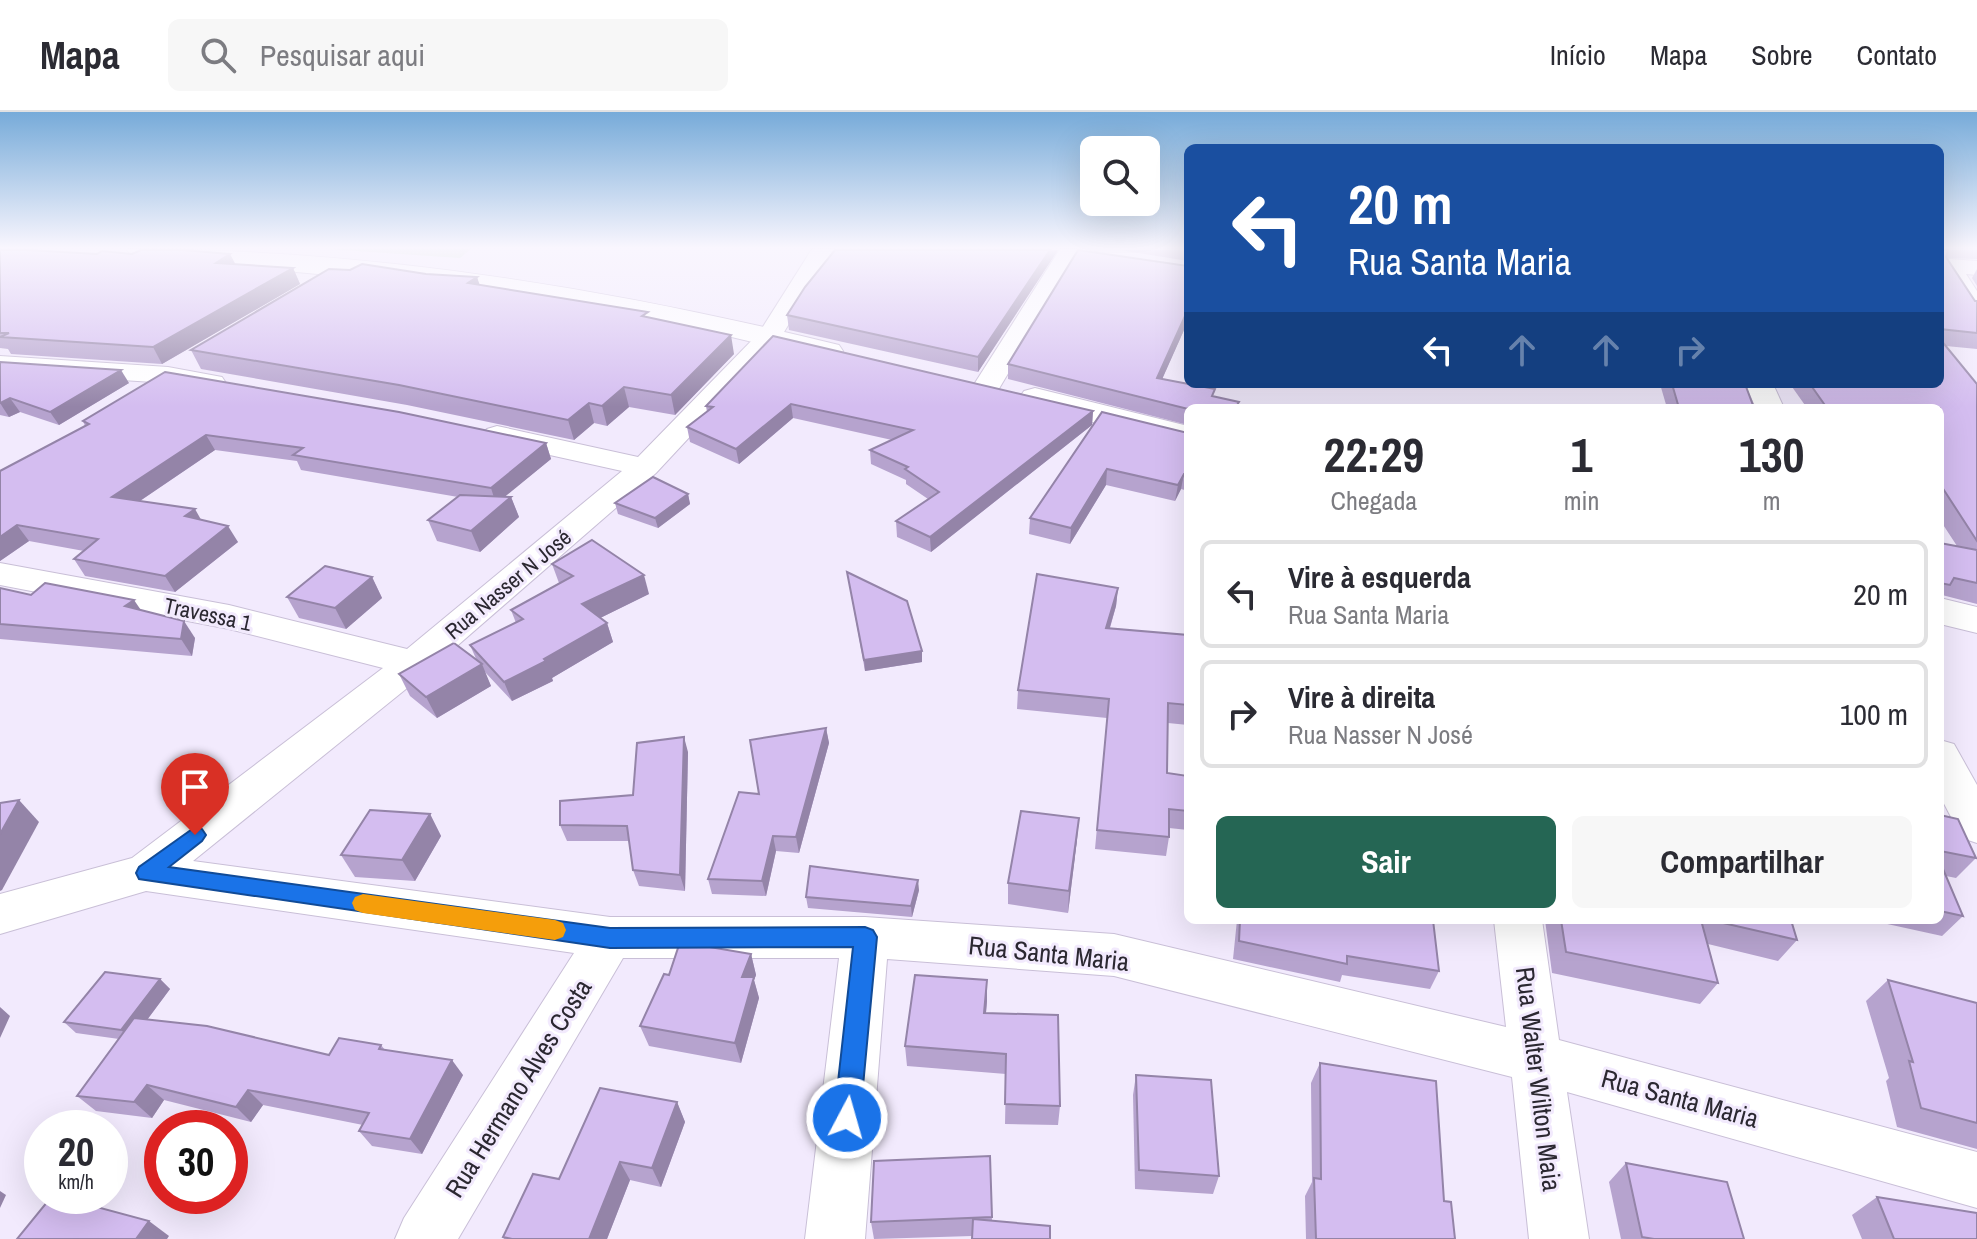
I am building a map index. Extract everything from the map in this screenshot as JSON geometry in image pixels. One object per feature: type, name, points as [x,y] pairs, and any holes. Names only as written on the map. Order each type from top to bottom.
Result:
[{"type":"street","points":[[607,302],[862,358]]},
{"type":"street","name":"Rua Nasser N José","points":[[146,873],[414,663],[645,467],[769,337],[791,302]]},
{"type":"street","points":[[987,386],[1039,302]]},
{"type":"street","points":[[130,399],[196,359]]},
{"type":"street","points":[[0,364],[168,375],[242,387]]},
{"type":"street","points":[[956,379],[1184,435]]},
{"type":"street","points":[[474,430],[645,467]]},
{"type":"street","name":"Travessa 1","points":[[0,574],[229,617],[414,663]]},
{"type":"street","points":[[1944,612],[1977,620]]},
{"type":"street","points":[[1944,763],[1977,826]]},
{"type":"street","points":[[0,914],[146,873]]},
{"type":"street","name":"Rua Santa Maria","points":[[146,873],[610,938],[865,937],[1114,955],[1537,1059],[1977,1180]]},
{"type":"street","name":"Rua Walter Wilton Maia","points":[[1519,924],[1559,1239]]},
{"type":"street","points":[[835,1239],[865,937]]},
{"type":"street","name":"Rua Hermano Alves Costa","points":[[425,1239],[610,938]]},
{"type":"building","points":[[0,302],[233,302],[153,347],[0,337],[9,333],[0,333]]},
{"type":"building","points":[[273,302],[583,302],[648,312],[642,316],[731,335],[671,395],[624,387],[602,406],[589,403],[568,420],[399,385],[191,350]]},
{"type":"building","points":[[796,302],[1015,302],[978,357],[787,315]]},
{"type":"building","points":[[1046,302],[1184,302],[1184,318],[1157,378],[1184,383],[1184,388],[1215,389],[1212,396],[1239,402],[1184,404],[1184,408],[1008,364]]},
{"type":"building","points":[[1944,302],[1977,302],[1977,333],[1944,329]]},
{"type":"building","points":[[773,336],[1093,411],[930,537],[896,521],[939,492],[905,469],[908,467],[870,450],[913,430],[791,404],[736,449],[687,427],[713,407],[706,406]]},
{"type":"building","points":[[1944,344],[1977,384],[1977,541],[1944,490],[1944,404],[1824,404],[1813,388],[1944,388]]},
{"type":"building","points":[[0,362],[121,370],[50,412],[10,398],[0,403]]},
{"type":"building","points":[[165,372],[399,412],[546,443],[491,488],[293,455],[303,448],[206,435],[112,497],[195,509],[185,516],[228,526],[165,576],[74,559],[98,539],[17,525],[0,537],[0,471],[89,424],[83,421]]},
{"type":"building","points":[[1673,388],[1746,388],[1752,404],[1678,404]]},
{"type":"building","points":[[1102,412],[1184,432],[1184,474],[1178,485],[1107,469],[1071,528],[1030,518]]},
{"type":"building","points":[[653,477],[688,494],[655,518],[615,503]]},
{"type":"building","points":[[460,495],[511,497],[471,531],[428,520]]},
{"type":"building","points":[[592,540],[644,575],[582,604],[607,623],[544,659],[546,661],[504,682],[470,645],[523,619],[511,610],[573,576],[552,564]]},
{"type":"building","points":[[1944,544],[1977,550],[1977,583],[1954,578],[1950,585],[1944,584]]},
{"type":"building","points":[[325,566],[372,577],[335,608],[287,597]]},
{"type":"building","points":[[847,572],[907,601],[922,651],[864,660]]},
{"type":"building","points":[[1037,574],[1118,588],[1106,628],[1184,635],[1184,705],[1168,703],[1167,773],[1184,775],[1184,811],[1169,809],[1169,837],[1097,830],[1109,699],[1018,690]]},
{"type":"building","points":[[45,583],[134,600],[125,606],[184,621],[181,639],[0,624],[0,588],[31,595]]},
{"type":"building","points":[[454,643],[482,664],[426,697],[399,674]]},
{"type":"building","points":[[826,728],[796,837],[773,836],[762,881],[708,879],[739,792],[759,794],[750,740]]},
{"type":"building","points":[[684,737],[680,875],[633,870],[627,826],[560,825],[560,801],[633,795],[637,743]]},
{"type":"building","points":[[19,800],[0,834],[0,803]]},
{"type":"building","points":[[370,810],[430,814],[402,860],[341,855]]},
{"type":"building","points":[[1021,811],[1079,818],[1069,891],[1008,883]]},
{"type":"building","points":[[1944,816],[1958,819],[1976,858],[1944,852]]},
{"type":"building","points":[[810,866],[918,880],[911,906],[806,897]]},
{"type":"building","points":[[1944,871],[1963,916],[1944,912]]},
{"type":"building","points":[[1240,924],[1433,924],[1439,971],[1347,956],[1347,964],[1239,941]]},
{"type":"building","points":[[1562,924],[1702,924],[1718,983],[1566,952]]},
{"type":"building","points":[[1727,924],[1792,924],[1797,940]]},
{"type":"building","points":[[680,942],[751,954],[742,977],[754,977],[735,1043],[640,1026],[664,974],[669,975]]},
{"type":"building","points":[[105,972],[160,979],[121,1030],[64,1022]]},
{"type":"building","points":[[915,975],[987,980],[984,1013],[1058,1015],[1060,1106],[1005,1104],[1006,1054],[905,1046]]},
{"type":"building","points":[[1888,980],[1977,1003],[1977,1123],[1921,1108],[1909,1061],[1913,1062]]},
{"type":"building","points":[[134,1018],[207,1026],[329,1055],[339,1038],[381,1045],[379,1049],[452,1060],[410,1139],[359,1131],[369,1113],[248,1090],[236,1107],[147,1085],[134,1102],[77,1096]]},
{"type":"building","points":[[1320,1063],[1436,1081],[1444,1201],[1451,1202],[1455,1239],[1316,1239],[1314,1178],[1321,1179]]},
{"type":"building","points":[[1136,1075],[1211,1080],[1219,1176],[1139,1170]]},
{"type":"building","points":[[600,1088],[677,1102],[652,1168],[620,1162],[589,1239],[503,1237],[533,1174],[559,1179]]},
{"type":"building","points":[[990,1156],[992,1217],[871,1222],[874,1161]]},
{"type":"building","points":[[1626,1163],[1727,1182],[1744,1239],[1642,1237]]},
{"type":"building","points":[[1877,1197],[1977,1213],[1977,1239],[1894,1239]]},
{"type":"building","points":[[37,1214],[123,1214],[149,1221],[136,1239],[17,1239]]},
{"type":"building","points":[[973,1219],[1050,1226],[1050,1239],[972,1239]]},
{"type":"slow traffic","points":[[363,903],[555,930]]},
{"type":"route","points":[[195,835],[146,873],[610,938],[865,937],[847,1118]]}]
